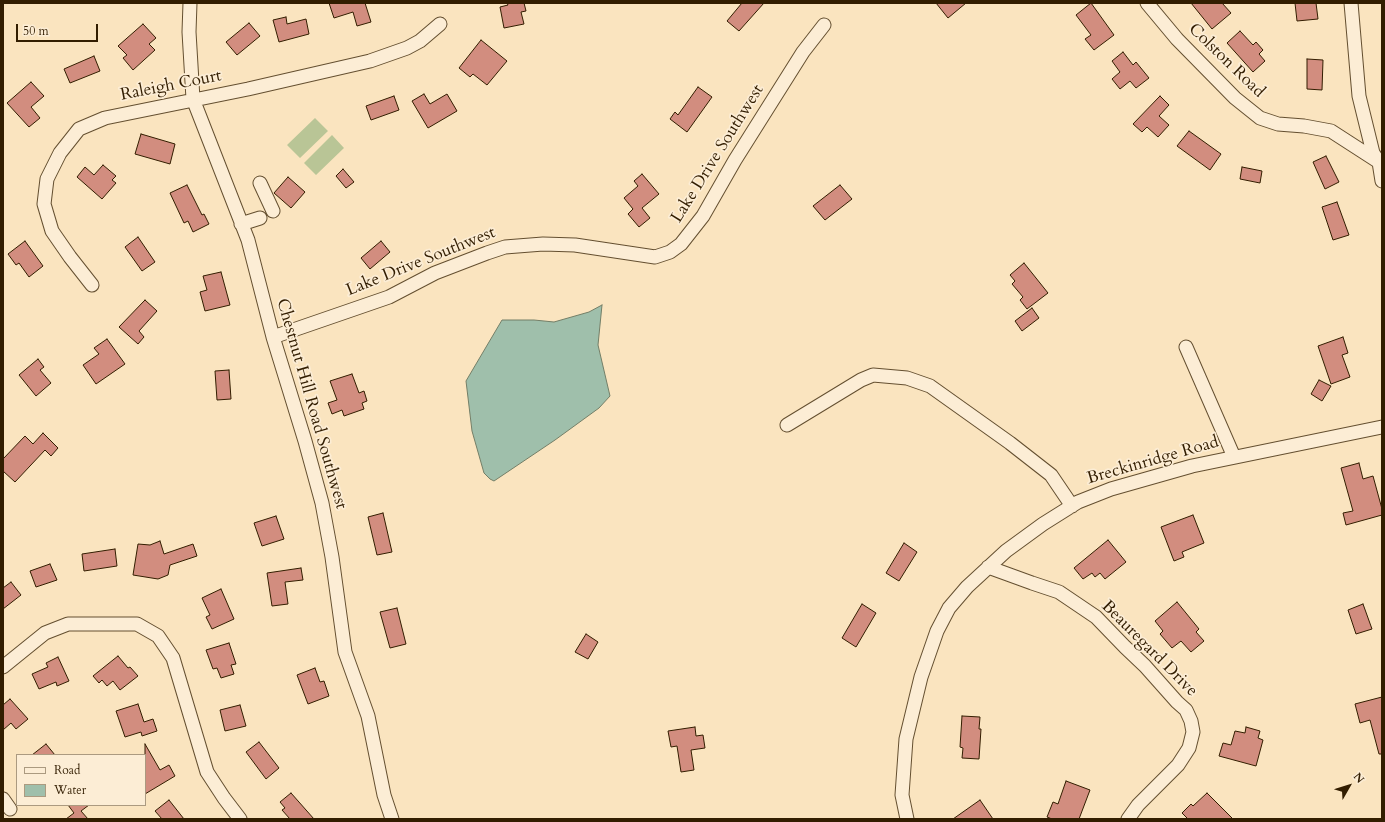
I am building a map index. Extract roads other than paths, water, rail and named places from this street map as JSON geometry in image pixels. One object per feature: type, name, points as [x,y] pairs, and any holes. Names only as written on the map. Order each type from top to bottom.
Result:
[{"type":"street","name":"Chestnut Hill Road Southwest","points":[[190,3],[189,32],[193,99],[248,240],[273,337],[306,441],[322,503],[332,557],[345,652],[368,716],[384,795],[392,819]]},
{"type":"street","name":"Colston Road","points":[[1147,3],[1177,39],[1235,98],[1260,118],[1278,124],[1304,126],[1331,131],[1379,162]]},
{"type":"street","points":[[1351,3],[1359,96],[1373,153],[1379,162],[1382,181]]},
{"type":"street","name":"Raleigh Court","points":[[92,285],[52,231],[44,204],[47,179],[60,153],[79,129],[105,118],[193,99],[253,92],[370,61],[420,42],[440,24]]},
{"type":"street","name":"Lake Drive Southwest","points":[[273,337],[389,297],[435,273],[505,247],[543,244],[575,245],[654,257],[670,252],[681,244],[703,216],[735,160],[803,52],[824,25]]},
{"type":"street","points":[[260,183],[273,210]]},
{"type":"street","points":[[242,224],[260,218]]},
{"type":"street","points":[[1186,347],[1234,457]]},
{"type":"street","points":[[787,424],[861,380],[873,375],[907,378],[930,386],[1010,443],[1051,475],[1072,506]]},
{"type":"street","name":"Breckinridge Road","points":[[906,819],[902,795],[906,739],[922,677],[937,631],[949,608],[988,567],[1012,547],[1043,524],[1078,502],[1111,489],[1192,466],[1382,427]]},
{"type":"street","name":"Beauregard Drive","points":[[988,567],[1059,592],[1096,617],[1146,666],[1177,702],[1186,710],[1191,721],[1193,732],[1189,748],[1178,765],[1138,805],[1128,819]]},
{"type":"street","points":[[3,667],[45,633],[68,624],[137,624],[158,636],[173,658],[207,772],[240,819]]},
{"type":"water","points":[[602,305],[598,345],[610,396],[599,408],[555,440],[494,481],[490,479],[484,473],[472,431],[466,381],[502,320],[534,320],[554,322],[589,312]]}]
